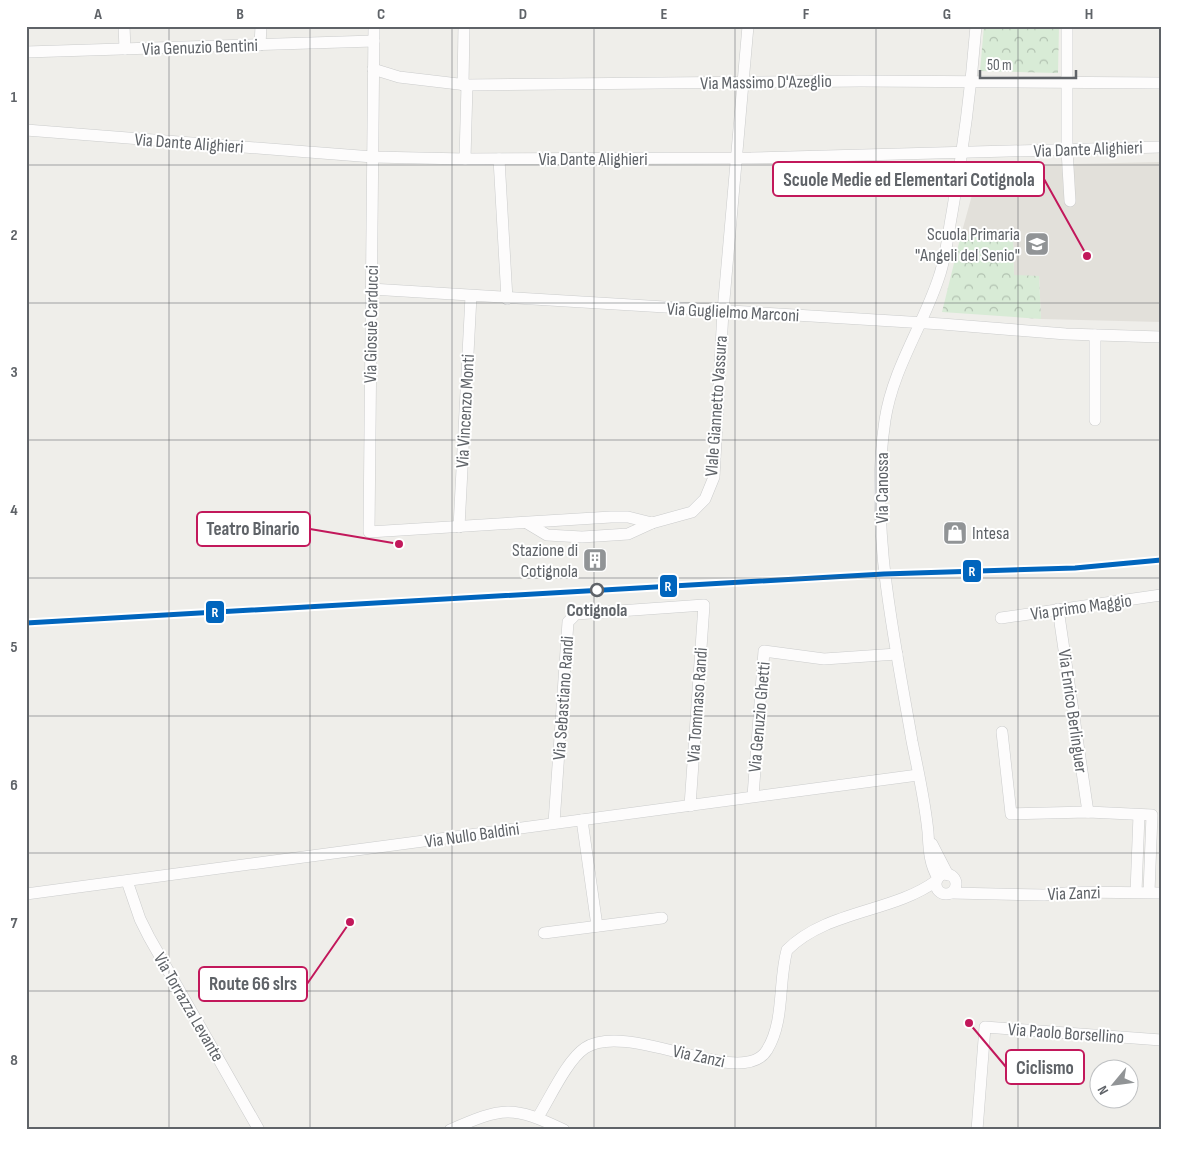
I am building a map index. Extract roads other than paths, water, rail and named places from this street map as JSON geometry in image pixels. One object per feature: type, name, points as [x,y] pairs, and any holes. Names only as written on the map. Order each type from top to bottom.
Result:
[{"type":"street","points":[[124,26],[125,49]]},
{"type":"street","points":[[260,44],[261,26]]},
{"type":"street","name":"Via Giosuè Carducci","points":[[374,26],[369,532],[459,527]]},
{"type":"street","points":[[464,26],[465,159]]},
{"type":"street","name":"VIale Giannetto Vassura","points":[[527,523],[628,517],[652,523],[692,512],[704,499],[714,477],[723,311],[735,157],[744,83],[748,26]]},
{"type":"street","name":"Via Canossa","points":[[946,884],[928,833],[897,654],[884,574],[879,479],[889,396],[897,372],[922,324],[940,275],[963,152],[972,82],[976,26]]},
{"type":"street","points":[[1066,26],[1067,150],[1070,201]]},
{"type":"street","name":"Via Genuzio Bentini","points":[[26,52],[374,40]]},
{"type":"street","name":"Via Massimo D'Azeglio","points":[[373,69],[399,77],[465,85],[1161,82]]},
{"type":"street","name":"Via Dante Alighieri","points":[[26,130],[373,157],[499,160],[735,157],[1161,147]]},
{"type":"street","points":[[499,160],[507,299]]},
{"type":"street","name":"Via Guglielmo Marconi","points":[[371,289],[1095,335],[1161,337]]},
{"type":"street","name":"Via Vincenzo Monti","points":[[459,527],[471,296]]},
{"type":"street","points":[[1095,335],[1095,420]]},
{"type":"street","points":[[459,527],[527,523],[547,535],[582,538],[628,534],[652,523]]},
{"type":"street","name":"Via primo Maggio","points":[[1001,618],[1161,595]]},
{"type":"street","name":"Via Tommaso Randi","points":[[690,806],[704,605]]},
{"type":"street","name":"Via Sebastiano Randi","points":[[554,824],[568,622],[576,614],[704,605]]},
{"type":"street","name":"Via Enrico Berlinguer","points":[[1058,609],[1088,812]]},
{"type":"street","name":"Via Genuzio Ghetti","points":[[752,796],[764,651],[824,660],[897,654]]},
{"type":"street","points":[[1002,732],[1011,814],[1088,812],[1152,815],[1155,892]]},
{"type":"street","name":"Via Nullo Baldini","points":[[26,894],[918,774]]},
{"type":"street","points":[[1136,892],[1139,815]]},
{"type":"street","points":[[582,820],[597,926]]},
{"type":"street","name":"Via Torrazza Levante","points":[[127,881],[140,919],[149,937],[259,1130]]},
{"type":"street","name":"Via Zanzi","points":[[538,1117],[574,1059],[585,1048],[603,1040],[650,1046],[732,1064],[759,1059],[767,1051],[775,1030],[784,959],[787,950],[832,922],[946,884],[987,892],[1044,895],[1076,892],[1155,892]]},
{"type":"street","points":[[544,933],[662,918]]},
{"type":"street","name":"Via Paolo Borsellino","points":[[977,1130],[985,1027],[1161,1040]]},
{"type":"street","points":[[450,1130],[484,1115],[507,1111],[521,1112],[538,1117],[564,1130]]},
{"type":"place","name":"Scuola Primaria \"Angeli del Senio\"","points":[[1037,244]]},
{"type":"place","name":"Scuole Medie ed Elementari Cotignola","points":[[1087,256]]},
{"type":"place","name":"Intesa","points":[[955,533]]},
{"type":"place","name":"Teatro Binario","points":[[399,544]]},
{"type":"place","name":"Stazione di Cotignola","points":[[595,560]]},
{"type":"place","name":"Cotignola","points":[[597,590]]},
{"type":"place","name":"Route 66 slrs","points":[[350,922]]},
{"type":"place","name":"Ciclismo","points":[[969,1023]]}]
